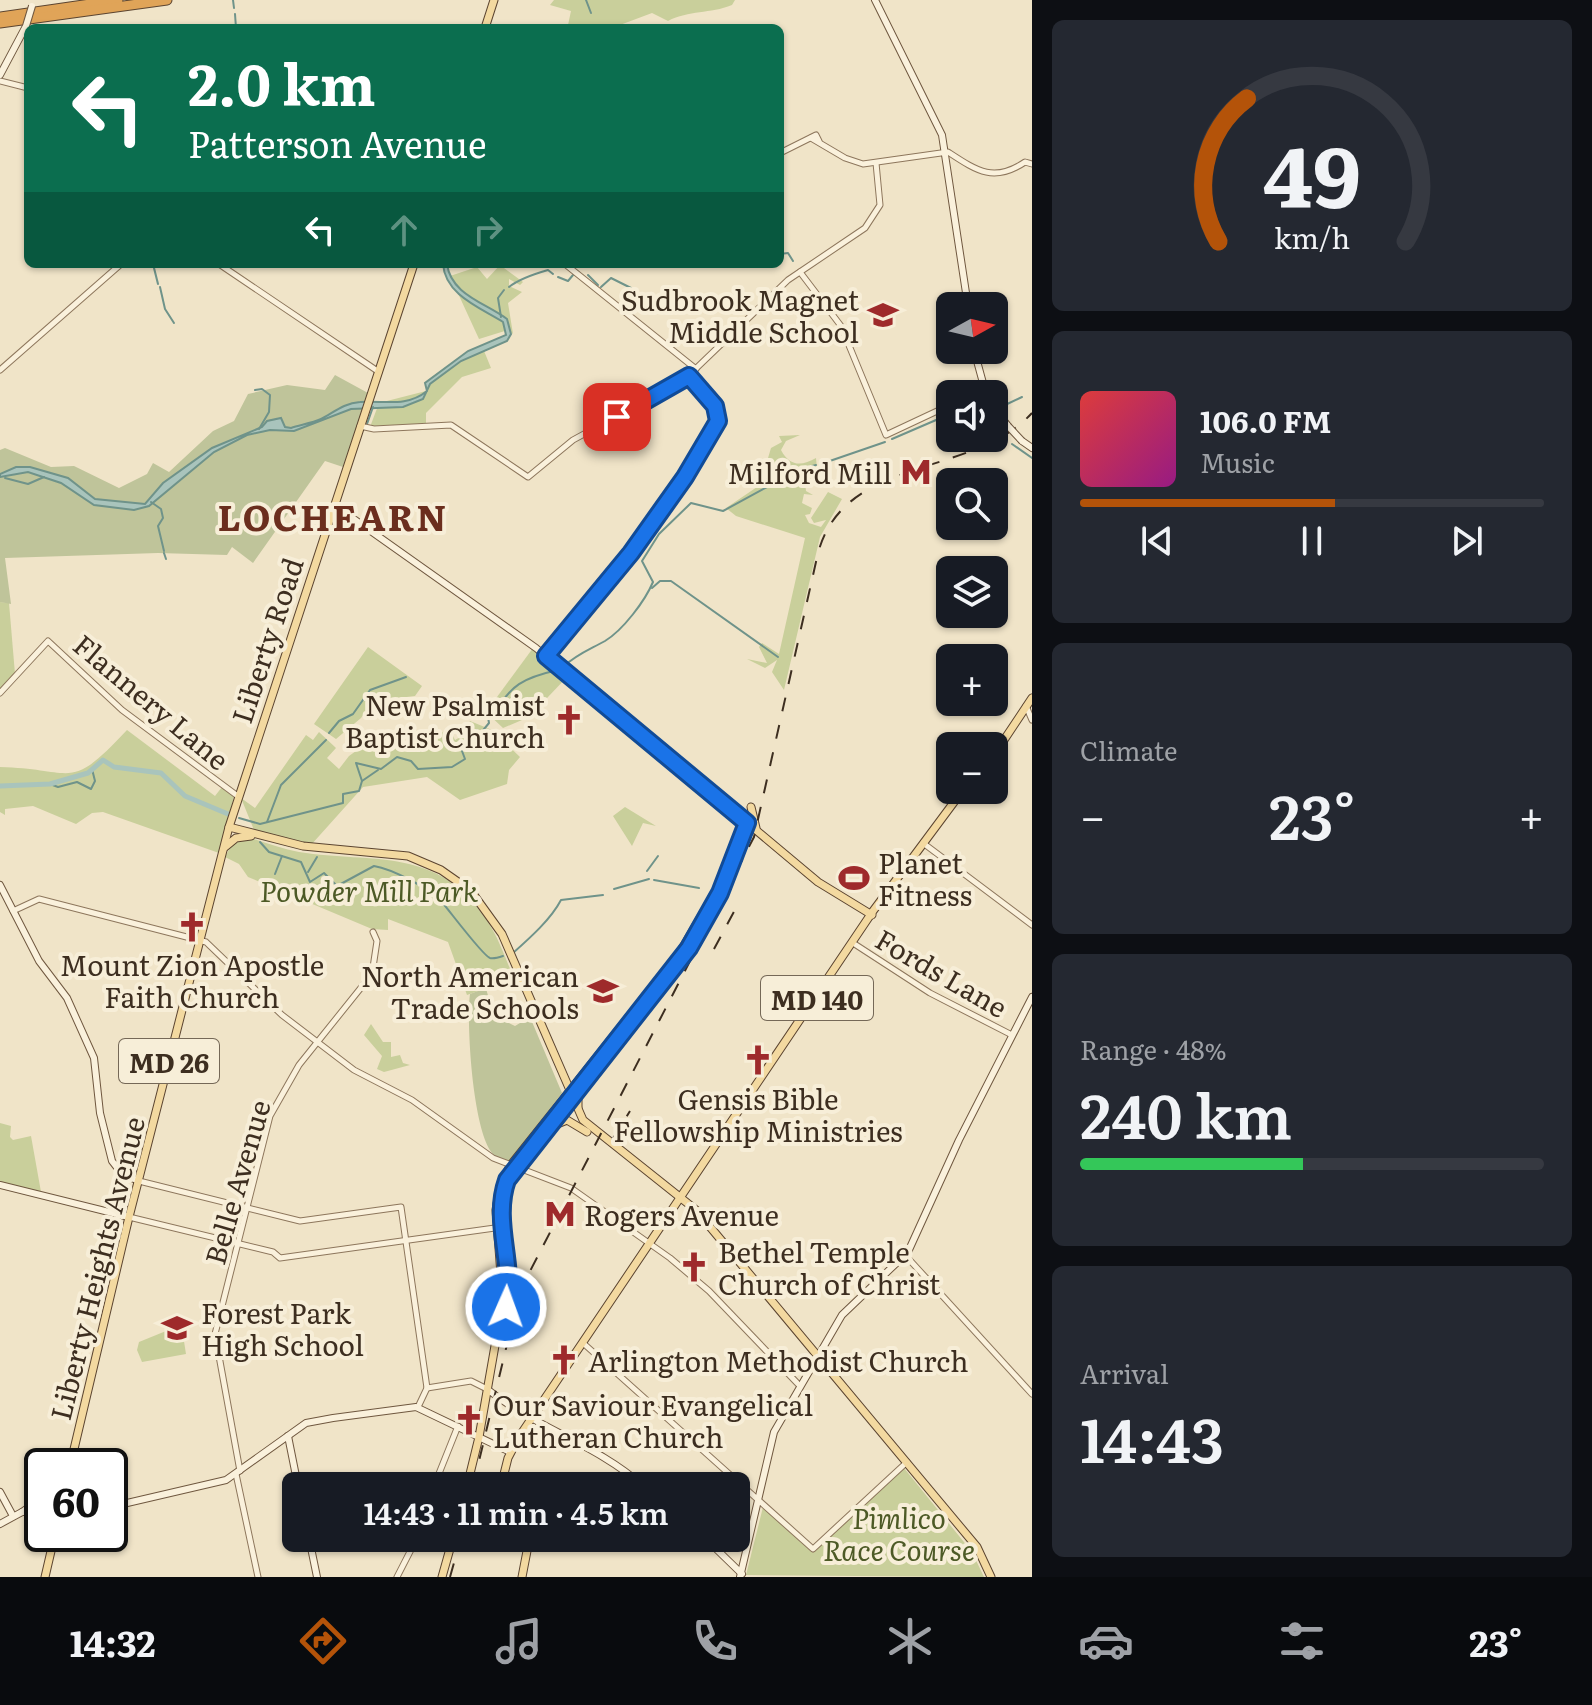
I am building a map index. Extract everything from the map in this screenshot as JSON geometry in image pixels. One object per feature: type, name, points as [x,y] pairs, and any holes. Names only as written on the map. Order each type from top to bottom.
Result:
[{"type":"highway","points":[[0,17],[118,0]]},
{"type":"highway","points":[[0,23],[167,0]]},
{"type":"main road","points":[[486,24],[493,0]]},
{"type":"main road","points":[[875,0],[930,109],[946,153],[966,292]]},
{"type":"main road","points":[[27,24],[33,3]]},
{"type":"main road","points":[[0,75],[24,30]]},
{"type":"main road","name":"Liberty Road","points":[[236,799],[413,268]]},
{"type":"main road","points":[[1008,426],[1032,448]]},
{"type":"main road","points":[[334,505],[546,656],[815,880],[872,915]]},
{"type":"main road","points":[[1008,737],[1029,713],[1032,698]]},
{"type":"main road","points":[[236,799],[239,821],[251,834]]},
{"type":"main road","name":"Liberty Heights Avenue","points":[[74,1448],[129,1217],[203,939],[236,799]]},
{"type":"main road","name":"MD 140","points":[[872,915],[954,804]]},
{"type":"main road","name":"MD 140","points":[[505,1472],[510,1452],[531,1419],[885,895],[956,804]]},
{"type":"main road","points":[[751,807],[751,821],[759,833]]},
{"type":"main road","points":[[731,809],[739,826],[738,842]]},
{"type":"main road","points":[[944,822],[949,810]]},
{"type":"main road","points":[[473,1472],[483,1439],[496,1339],[509,1289],[498,1193],[512,1166],[586,1079],[689,948],[720,893],[745,822]]},
{"type":"main road","points":[[229,827],[303,846],[422,860],[461,883],[482,904],[500,929],[568,1097],[581,1117],[593,1131],[680,1200],[817,1356],[977,1547],[989,1577]]},
{"type":"main road","points":[[512,1166],[545,1129],[686,945],[716,891],[738,842],[748,831],[759,833]]},
{"type":"main road","points":[[223,849],[238,837],[251,834]]},
{"type":"main road","points":[[371,852],[434,870],[457,885],[483,911],[498,936],[568,1097],[587,1132]]},
{"type":"main road","points":[[902,876],[906,866]]},
{"type":"main road","points":[[461,883],[475,879]]},
{"type":"main road","points":[[0,885],[39,961],[67,998],[94,1058],[100,1113],[112,1160],[122,1174],[139,1181]]},
{"type":"main road","points":[[858,906],[872,909],[885,895]]},
{"type":"main road","points":[[742,1576],[773,1435],[842,1315],[906,1256],[1010,1034],[1032,997]]},
{"type":"main road","points":[[555,1062],[573,1077],[592,1065]]},
{"type":"main road","points":[[581,1117],[577,1098],[586,1079]]},
{"type":"main road","points":[[545,1129],[567,1120],[680,1200],[817,1356]]},
{"type":"main road","points":[[636,1169],[647,1172]]},
{"type":"main road","points":[[0,1185],[129,1217]]},
{"type":"main road","points":[[489,1390],[531,1419],[632,1472]]},
{"type":"main road","points":[[128,1503],[224,1481],[311,1421],[418,1407],[510,1452]]},
{"type":"main road","points":[[288,1436],[295,1472]]},
{"type":"main road","points":[[0,1492],[13,1516]]},
{"type":"main road","points":[[0,1524],[22,1512]]},
{"type":"main road","points":[[45,1577],[51,1552]]},
{"type":"main road","points":[[312,1552],[317,1577]]},
{"type":"main road","points":[[444,1577],[451,1552]]},
{"type":"main road","points":[[522,1577],[526,1552]]},
{"type":"main road","points":[[717,1552],[742,1576]]},
{"type":"street","points":[[0,81],[24,87]]},
{"type":"street","points":[[784,151],[815,138],[849,160],[876,163],[946,153],[987,172],[1006,173],[1025,162],[1032,164]]},
{"type":"street","points":[[360,426],[453,426],[526,477],[573,440],[689,376],[800,272],[873,220],[880,200],[876,163]]},
{"type":"street","points":[[0,370],[116,268]]},
{"type":"street","points":[[225,268],[379,372]]},
{"type":"street","points":[[570,268],[696,369]]},
{"type":"street","points":[[800,272],[841,326],[886,435],[936,412]]},
{"type":"street","points":[[546,656],[626,559],[715,430],[718,421],[716,409],[689,376]]},
{"type":"street","name":"Flannery Lane","points":[[0,693],[48,641],[122,710],[236,799]]},
{"type":"street","points":[[924,844],[1032,925]]},
{"type":"street","points":[[13,911],[39,899],[203,939],[282,1015],[359,1073],[412,1100],[491,1157],[559,1181],[578,1192],[651,1244],[709,1291],[800,1386]]},
{"type":"street","name":"Belle Avenue","points":[[258,1577],[214,1336],[270,1116],[296,1068],[372,974],[377,941],[373,932]]},
{"type":"street","name":"Fords Lane","points":[[853,943],[930,993],[1010,1034]]},
{"type":"street","points":[[139,1181],[307,1220],[401,1207],[427,1388],[418,1407]]},
{"type":"street","points":[[129,1217],[273,1252],[280,1258],[500,1227]]},
{"type":"street","points":[[906,1256],[1032,1394]]},
{"type":"street","points":[[583,1343],[813,1549],[906,1464]]},
{"type":"street","points":[[427,1388],[474,1381],[489,1390]]},
{"type":"street","points":[[440,1472],[458,1426]]},
{"type":"street","points":[[397,1577],[410,1552]]},
{"type":"green space","points":[[554,0],[735,0],[724,8],[668,21],[652,13],[623,24],[568,24],[571,11],[550,5]]},
{"type":"green space","points":[[478,268],[487,279],[497,268],[504,268],[523,282],[520,285],[509,279],[509,286],[522,292],[508,303],[513,334],[508,330],[479,339],[450,276]]},
{"type":"green space","points":[[482,346],[491,368],[462,377],[426,413],[426,425],[370,427],[379,403],[426,391],[428,380],[461,356]]},
{"type":"green space","points":[[335,375],[368,393],[343,467],[325,461],[253,563],[232,547],[227,555],[158,553],[5,558],[11,604],[0,602],[0,450],[5,448],[51,467],[74,466],[119,488],[147,474],[153,463],[169,472],[213,431],[234,421],[248,394],[287,385],[325,390]]},
{"type":"green space","points":[[800,435],[786,441],[781,450],[792,462],[806,463],[816,458],[818,480],[805,483],[806,491],[813,495],[804,494],[802,503],[812,508],[810,514],[805,515],[809,523],[821,527],[826,520],[814,523],[811,518],[828,492],[842,499],[820,537],[784,690],[772,672],[777,660],[765,668],[747,659],[767,663],[759,647],[762,643],[779,654],[805,538],[736,516],[726,508],[760,485],[771,448],[782,442],[779,436]]},
{"type":"green space","points":[[0,602],[9,603],[15,674],[0,690]]},
{"type":"green space","points":[[368,647],[422,686],[415,696],[373,701],[361,718],[336,739],[314,724]]},
{"type":"green space","points":[[533,648],[567,677],[529,717],[503,728],[486,712]]},
{"type":"green space","points":[[470,721],[492,730],[520,757],[509,770],[507,784],[460,800],[427,777],[363,787],[311,845],[254,830],[241,798],[255,808],[306,735],[313,740],[319,732],[336,748],[327,758],[339,769],[349,756],[370,741],[376,747],[431,740],[449,728],[455,740],[464,735]]},
{"type":"green space","name":"Powder Mill Park","points":[[127,730],[215,796],[222,787],[234,797],[219,853],[103,812],[92,813],[76,824],[33,806],[5,809],[5,815],[0,812],[0,767],[58,773],[81,770],[108,750]]},
{"type":"green space","points":[[625,807],[656,826],[643,823],[632,846],[613,816]]},
{"type":"green space","name":"Powder Mill Park","points":[[251,838],[299,852],[403,863],[426,869],[448,880],[469,897],[488,922],[514,978],[467,995],[448,942],[388,919],[388,930],[372,929],[248,877],[239,864],[225,857],[233,842]]},
{"type":"green space","points":[[486,988],[490,1001],[504,1020],[515,1026],[530,1017],[562,1093],[509,1163],[493,1154],[486,1142],[472,1077],[470,994]]},
{"type":"green space","points":[[371,1024],[383,1042],[391,1042],[391,1057],[400,1055],[403,1063],[410,1065],[384,1072],[377,1069],[382,1056],[364,1035]]},
{"type":"green space","points":[[0,1123],[11,1126],[10,1137],[13,1140],[31,1136],[41,1192],[0,1184]]},
{"type":"green space","points":[[166,1331],[183,1335],[186,1354],[142,1362],[137,1350],[139,1342]]},
{"type":"green space","name":"Pimlico Race Course","points":[[904,1468],[972,1552],[984,1577],[746,1575],[763,1507],[813,1552]]},
{"type":"water","points":[[444,268],[448,268],[462,291],[507,319],[511,334],[507,341],[461,361],[430,384],[427,391],[425,383],[468,351],[506,335],[503,322],[466,299],[450,284]]},
{"type":"water","points":[[427,391],[423,399],[403,407],[351,409],[294,431],[270,430],[247,435],[214,452],[149,506],[134,510],[94,505],[61,483],[28,472],[0,477],[0,474],[16,467],[30,467],[68,478],[95,499],[145,504],[163,483],[212,448],[262,427],[267,421],[281,418],[285,427],[291,428],[354,403],[411,400]]},
{"type":"waterway","points":[[233,0],[234,8]]},
{"type":"waterway","points":[[586,0],[591,13]]},
{"type":"waterway","points":[[235,14],[236,24]]},
{"type":"waterway","points":[[784,254],[788,253],[793,261]]},
{"type":"waterway","points":[[154,268],[158,284]]},
{"type":"waterway","points":[[509,287],[548,270],[553,274]]},
{"type":"waterway","points":[[558,277],[568,281],[573,275]]},
{"type":"waterway","points":[[588,275],[598,285]]},
{"type":"waterway","points":[[601,287],[611,278],[631,288]]},
{"type":"waterway","points":[[160,287],[165,309],[174,323]]},
{"type":"waterway","points":[[501,317],[498,298],[504,290]]},
{"type":"waterway","points":[[255,390],[262,389],[270,395],[269,412],[259,429]]},
{"type":"waterway","points":[[1008,404],[1022,397]]},
{"type":"waterway","points":[[367,424],[373,407]]},
{"type":"waterway","points":[[892,439],[936,420]]},
{"type":"waterway","points":[[821,464],[885,442]]},
{"type":"waterway","points":[[1012,444],[1032,458]]},
{"type":"waterway","points":[[563,667],[612,636],[633,614],[653,582],[642,561],[659,534],[691,503],[723,511],[767,487],[782,474],[816,465]]},
{"type":"waterway","points":[[5,478],[28,484],[44,477]]},
{"type":"waterway","points":[[151,502],[161,509],[163,518],[158,526],[164,551]]},
{"type":"waterway","points":[[164,553],[166,559]]},
{"type":"waterway","points":[[652,588],[660,581],[671,581],[778,657]]},
{"type":"waterway","points":[[239,818],[260,824],[343,803],[343,794],[359,791],[362,781],[356,763],[381,769],[397,757],[411,761],[418,769],[452,767],[465,759],[462,751],[472,734],[476,730],[480,734],[489,723],[488,717],[495,717],[512,690],[536,676],[558,670]]},
{"type":"waterway","points":[[329,733],[339,721],[353,714],[370,690],[406,677]]},
{"type":"waterway","points":[[267,822],[281,785],[326,740]]},
{"type":"waterway","points":[[0,786],[50,784],[88,773],[103,760],[114,767],[161,773],[185,796],[228,814]]},
{"type":"waterway","points":[[50,784],[58,787],[77,782],[91,789],[95,781],[92,769]]},
{"type":"waterway","points":[[362,781],[378,770]]},
{"type":"waterway","points":[[260,842],[269,852],[301,862],[310,882],[324,873],[337,886],[374,866],[400,875],[441,901],[486,955],[492,958],[503,956]]},
{"type":"waterway","points":[[275,874],[282,856]]},
{"type":"waterway","points":[[647,871],[658,856]]},
{"type":"waterway","points":[[308,872],[317,857]]},
{"type":"waterway","points":[[614,889],[649,879]]},
{"type":"waterway","points":[[654,880],[699,888]]},
{"type":"waterway","points":[[513,953],[546,921],[561,900],[603,895]]},
{"type":"railway","points":[[476,1472],[515,1311],[527,1277],[754,837],[818,553],[832,521],[854,499],[881,483],[977,449],[1006,434],[1032,413]]},
{"type":"railway","points":[[714,949],[737,906]]},
{"type":"railway","points":[[612,1140],[630,1111]]},
{"type":"railway","points":[[450,1577],[457,1552]]},
{"type":"place","name":"Sudbrook Magnet Middle School","points":[[883,315]]},
{"type":"place","name":"Milford Mill","points":[[916,472]]},
{"type":"place","name":"New Psalmist Baptist Church","points":[[569,720]]},
{"type":"place","name":"Planet Fitness","points":[[854,878]]},
{"type":"place","name":"Mount Zion Apostle Faith Church","points":[[192,927]]},
{"type":"place","name":"North American Trade Schools","points":[[603,991]]},
{"type":"place","name":"Gensis Bible Fellowship Ministries","points":[[758,1060]]},
{"type":"place","name":"Rogers Avenue","points":[[560,1214]]},
{"type":"place","name":"Bethel Temple Church of Christ","points":[[694,1267]]},
{"type":"place","name":"Forest Park High School","points":[[177,1328]]},
{"type":"place","name":"Arlington Methodist Church","points":[[564,1360]]},
{"type":"place","name":"Our Saviour Evangelical Lutheran Church","points":[[469,1420]]},
{"type":"district","name":"LOCHEARN","points":[[333,515]]},
{"type":"route","points":[[506,1307],[509,1280],[500,1216],[507,1180],[689,948],[720,893],[747,823],[546,656],[631,553],[685,477],[718,421],[715,406],[689,376],[617,417]]}]
